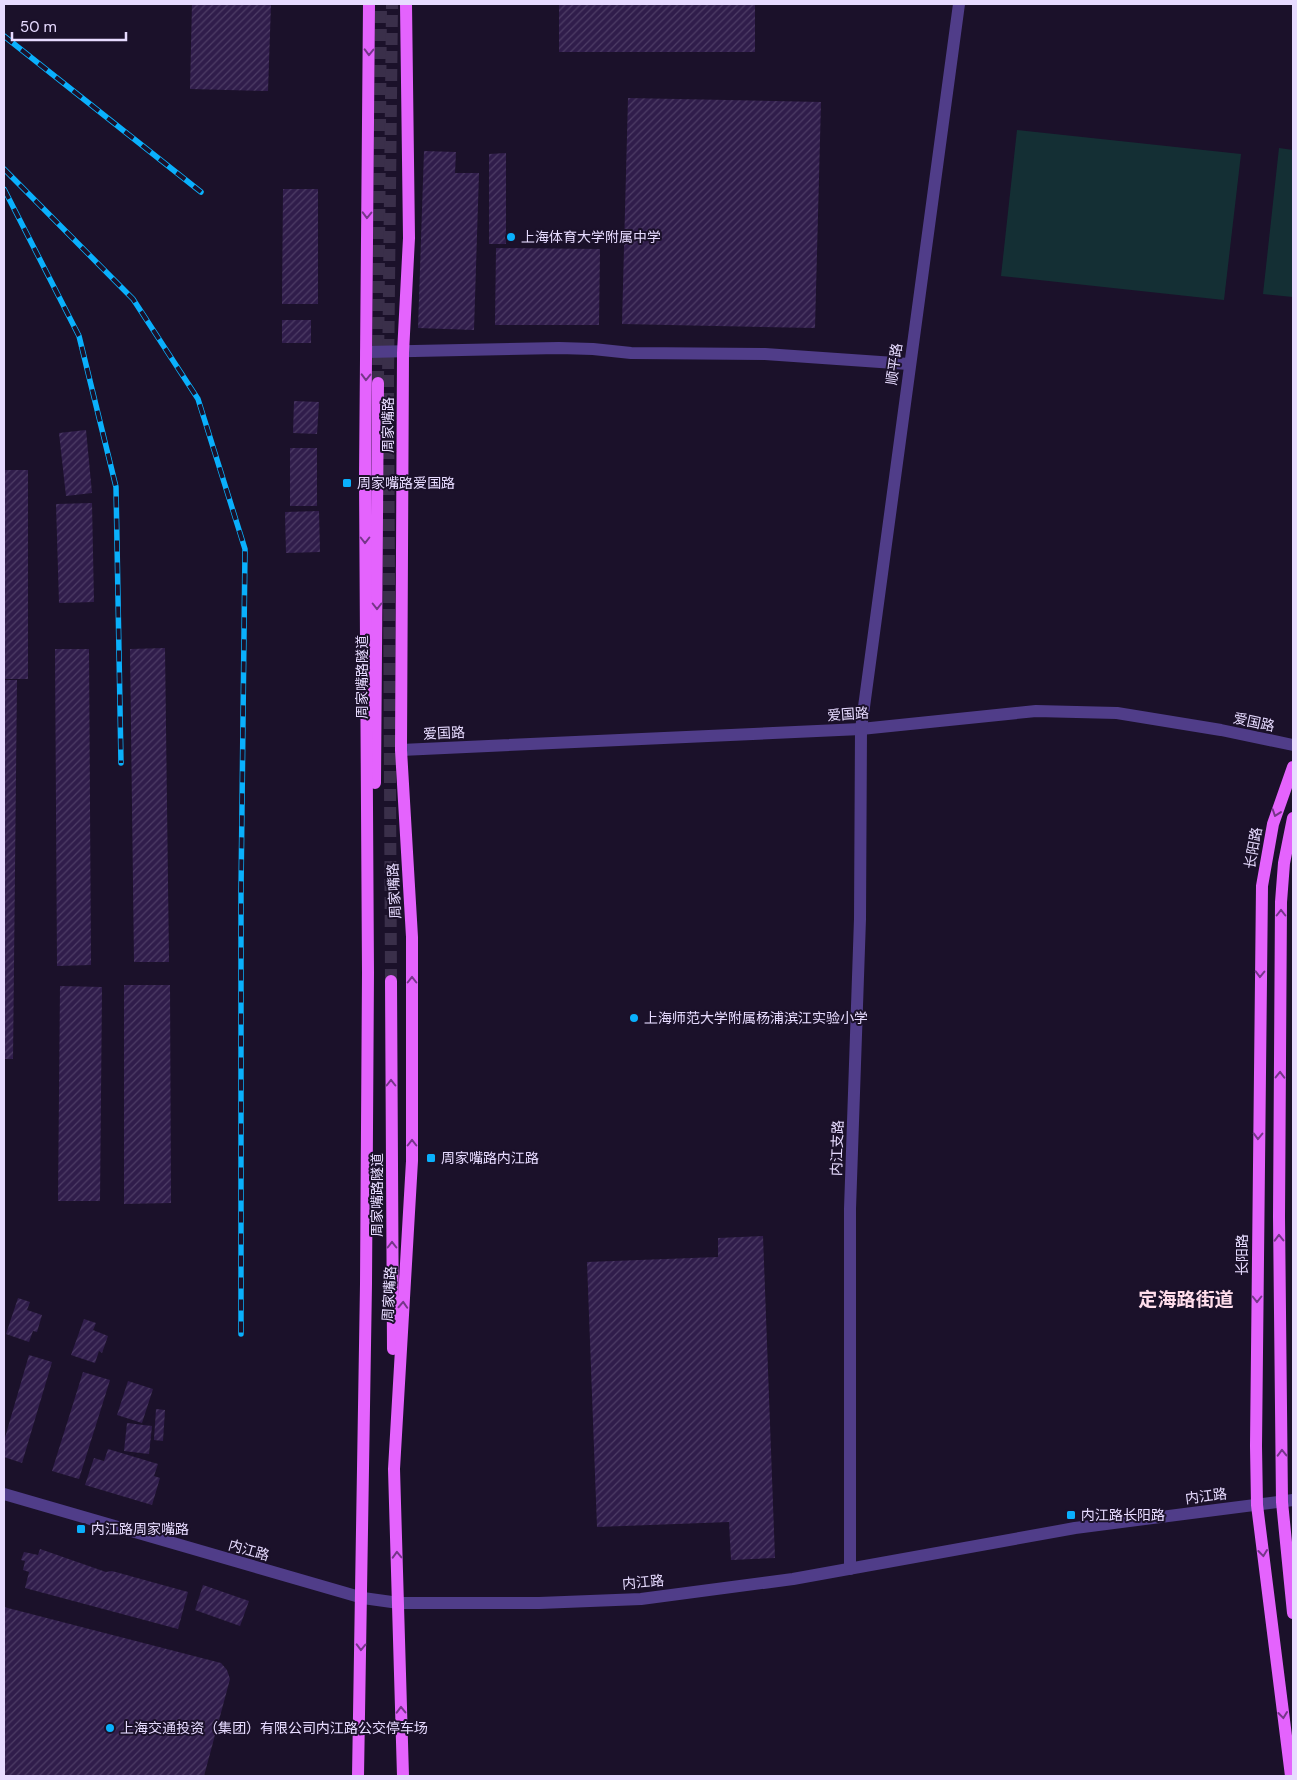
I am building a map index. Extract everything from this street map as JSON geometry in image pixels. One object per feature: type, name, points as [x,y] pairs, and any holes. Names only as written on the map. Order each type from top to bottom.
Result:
[{"type":"main road","name":"周家嘴路","points":[[358,1776],[363,1598],[368,972],[365,478],[369,4]]},
{"type":"main road","name":"周家嘴路","points":[[403,1776],[394,1469],[412,1161],[412,937],[401,750],[403,353],[409,238],[406,4]]},
{"type":"main road","name":"周家嘴路隧道","points":[[368,972],[374,850],[377,706],[378,383]]},
{"type":"main road","name":"长阳路","points":[[1291,1776],[1257,1505],[1256,1437],[1262,886],[1273,824],[1293,767]]},
{"type":"main road","points":[[1293,818],[1284,862],[1281,902],[1279,1217],[1293,1613]]},
{"type":"main road","name":"周家嘴路隧道","points":[[391,981],[394,1469]]},
{"type":"street","name":"顺平路","points":[[861,729],[959,4]]},
{"type":"street","points":[[366,352],[403,353],[559,348],[631,353],[765,354],[909,364]]},
{"type":"street","name":"爱国路","points":[[401,750],[861,729],[1036,711],[1117,713],[1220,730],[1293,745]]},
{"type":"street","name":"内江支路","points":[[850,1569],[850,1209],[860,919],[861,729]]},
{"type":"street","name":"内江路","points":[[4,1494],[363,1598],[399,1603],[539,1603],[641,1599],[793,1579],[1075,1528],[1288,1501]]},
{"type":"green space","points":[[1017,130],[1241,154],[1224,300],[1001,276]]},
{"type":"green space","points":[[1279,148],[1293,150],[1293,297],[1263,294]]},
{"type":"building","points":[[192,4],[271,4],[268,91],[190,89]]},
{"type":"building","points":[[559,4],[755,4],[755,52],[559,52]]},
{"type":"building","points":[[628,98],[821,102],[815,328],[622,324]]},
{"type":"building","points":[[424,151],[456,152],[455,173],[479,173],[474,330],[418,328]]},
{"type":"building","points":[[506,153],[506,244],[489,244],[489,154]]},
{"type":"building","points":[[283,189],[318,189],[318,304],[282,304]]},
{"type":"building","points":[[496,248],[600,249],[599,325],[495,325]]},
{"type":"building","points":[[282,320],[311,320],[311,343],[282,343]]},
{"type":"building","points":[[294,401],[319,402],[317,434],[293,433]]},
{"type":"building","points":[[86,430],[92,493],[66,496],[59,433]]},
{"type":"building","points":[[290,448],[317,448],[317,506],[290,506]]},
{"type":"building","points":[[4,470],[28,470],[28,679],[4,679]]},
{"type":"building","points":[[92,503],[94,602],[59,603],[56,504]]},
{"type":"building","points":[[319,511],[320,552],[286,553],[285,512]]},
{"type":"building","points":[[165,648],[169,962],[134,962],[130,649]]},
{"type":"building","points":[[55,649],[89,649],[91,965],[57,966]]},
{"type":"building","points":[[4,680],[17,680],[13,1059],[4,1059]]},
{"type":"building","points":[[124,985],[170,985],[171,1203],[124,1204]]},
{"type":"building","points":[[60,986],[102,987],[100,1201],[58,1201]]},
{"type":"building","points":[[763,1236],[775,1558],[731,1560],[729,1522],[597,1527],[587,1262],[718,1257],[718,1238]]},
{"type":"building","points":[[18,1298],[30,1302],[27,1310],[42,1315],[37,1332],[33,1331],[29,1342],[6,1334]]},
{"type":"building","points":[[84,1319],[96,1323],[93,1330],[108,1336],[102,1353],[99,1351],[95,1363],[71,1355]]},
{"type":"building","points":[[29,1355],[52,1362],[22,1463],[4,1457],[4,1441]]},
{"type":"building","points":[[83,1372],[110,1380],[79,1479],[52,1471]]},
{"type":"building","points":[[128,1381],[153,1389],[142,1423],[117,1415]]},
{"type":"building","points":[[156,1409],[165,1410],[163,1441],[154,1440]]},
{"type":"building","points":[[127,1423],[152,1426],[149,1454],[124,1451]]},
{"type":"building","points":[[108,1449],[158,1464],[154,1476],[160,1478],[152,1505],[85,1485],[94,1458],[104,1461]]},
{"type":"building","points":[[40,1549],[106,1572],[112,1571],[188,1592],[178,1629],[25,1588],[29,1572],[23,1570],[25,1561],[21,1560],[24,1552],[38,1555]]},
{"type":"building","points":[[203,1585],[249,1601],[240,1626],[195,1610]]},
{"type":"building","name":"上海交通投资（集团）有限公司内江路公交停车场","points":[[4,1607],[221,1663],[227,1670],[230,1679],[204,1776],[4,1776]]},
{"type":"tunnel","points":[[378,383],[381,4]]},
{"type":"tunnel","points":[[391,981],[388,381],[392,4]]},
{"type":"railway","points":[[4,36],[201,192]]},
{"type":"railway","points":[[4,169],[133,299],[198,399],[245,549],[241,892],[241,1334]]},
{"type":"railway","points":[[4,189],[79,336],[116,487],[121,763]]},
{"type":"place","name":"上海体育大学附属中学","points":[[511,237]]},
{"type":"place","name":"周家嘴路爱国路","points":[[347,483]]},
{"type":"place","name":"上海师范大学附属杨浦滨江实验小学","points":[[634,1018]]},
{"type":"place","name":"周家嘴路内江路","points":[[431,1158]]},
{"type":"place","name":"内江路长阳路","points":[[1071,1515]]},
{"type":"place","name":"内江路周家嘴路","points":[[81,1529]]},
{"type":"place","name":"上海交通投资（集团）有限公司内江路公交停车场","points":[[110,1728]]},
{"type":"district","name":"定海路街道","points":[[1186,1299]]}]
